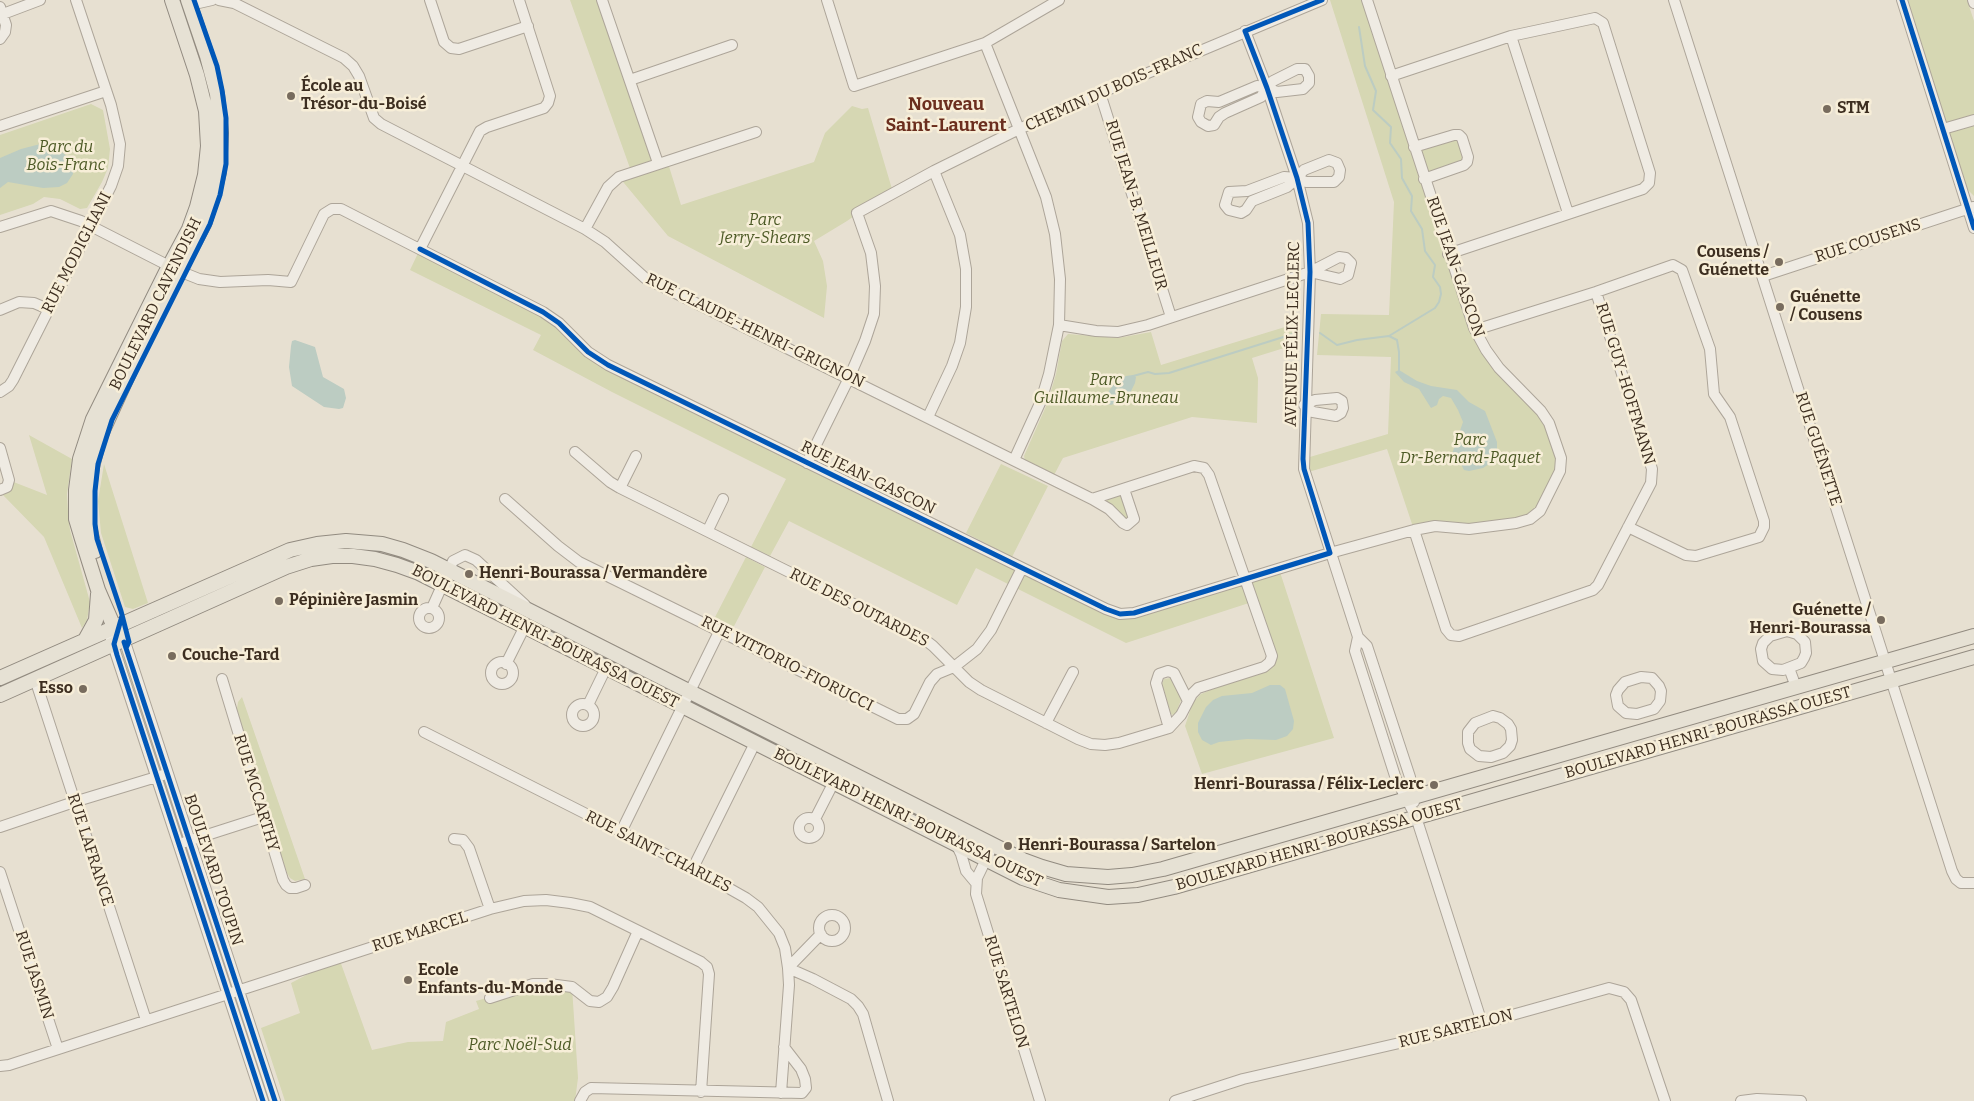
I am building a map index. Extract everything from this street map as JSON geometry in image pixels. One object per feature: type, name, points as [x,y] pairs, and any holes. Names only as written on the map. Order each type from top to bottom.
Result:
[{"type":"main road","name":"BOULEVARD CAVENDISH","points":[[114,627],[90,532],[88,505],[90,474],[94,454],[104,426],[150,327],[196,214],[206,170],[208,146],[207,119],[202,94],[172,0]]},
{"type":"main road","name":"BOULEVARD CAVENDISH","points":[[114,627],[98,590],[76,519],[76,490],[80,459],[100,404],[174,269],[204,224],[219,172],[221,149],[220,116],[215,87],[189,3]]},
{"type":"main road","name":"BOULEVARD HENRI-BOURASSA OUEST","points":[[0,678],[276,556],[318,544],[352,541],[382,544],[408,552],[448,570],[1023,860],[1054,871],[1091,877],[1132,876],[1169,867],[1974,636]]},
{"type":"main road","name":"BOULEVARD HENRI-BOURASSA OUEST","points":[[0,694],[279,569],[317,558],[345,556],[375,559],[404,567],[442,585],[1023,878],[1059,890],[1097,896],[1133,896],[1174,887],[1974,657]]},
{"type":"main road","points":[[86,640],[96,620],[98,590]]},
{"type":"main road","name":"BOULEVARD TOUPIN","points":[[114,627],[119,642]]},
{"type":"street","points":[[0,39],[5,32],[2,10],[40,0]]},
{"type":"street","name":"RUE MODIGLIANI","points":[[4,389],[48,310],[111,186],[118,166],[120,144],[106,92],[76,0]]},
{"type":"street","points":[[189,3],[212,0]]},
{"type":"street","name":"RUE CLAUDE-HENRI-GRIGNON","points":[[219,0],[234,3],[344,58],[353,66],[359,76],[374,118],[380,124],[585,229],[605,242],[645,278],[1014,460],[1109,509],[1127,525],[1134,519],[1124,489]]},
{"type":"street","points":[[430,0],[444,42],[451,48],[459,49],[528,26]]},
{"type":"street","points":[[420,249],[480,131],[544,108],[548,103],[550,96],[519,0]]},
{"type":"street","points":[[602,0],[658,163]]},
{"type":"street","points":[[827,0],[854,86],[985,43],[1056,1]]},
{"type":"street","name":"CHEMIN DU BOIS-FRANC","points":[[849,378],[874,314],[875,286],[871,253],[857,213],[934,171],[1019,129],[1245,31],[1322,0]]},
{"type":"street","name":"RUE JEAN-GASCON","points":[[174,269],[199,279],[220,282],[268,280],[291,282],[324,214],[332,209],[341,209],[543,312],[559,323],[588,352],[608,366],[1106,609],[1120,614],[1134,614],[1330,553],[1414,530],[1435,526],[1469,529],[1530,520],[1540,511],[1560,471],[1561,458],[1549,423],[1541,411],[1499,368],[1475,330],[1448,254],[1367,0]]},
{"type":"street","name":"RUE GUÉNETTE","points":[[1674,0],[1952,871],[1956,879],[1961,883],[1974,883]]},
{"type":"street","points":[[1902,0],[1943,129],[1971,208],[1974,228]]},
{"type":"street","points":[[1391,76],[1511,36],[1594,18],[1603,22],[1650,173],[1649,183],[1643,189],[1448,254]]},
{"type":"street","name":"AVENUE FÉLIX-LECLERC","points":[[1245,31],[1267,88],[1297,178],[1308,224],[1310,272],[1304,405],[1304,469],[1358,637],[1355,651],[1396,779],[1409,798],[1416,817],[1482,1023]]},
{"type":"street","points":[[1511,36],[1568,213]]},
{"type":"street","points":[[985,43],[1046,197],[1056,234],[1060,279],[1059,325],[1049,374],[1041,401],[1014,460]]},
{"type":"street","points":[[630,80],[732,45]]},
{"type":"street","points":[[1257,86],[1267,88],[1261,97],[1225,113],[1214,124],[1208,126],[1198,117],[1201,104],[1207,101],[1219,102],[1257,86]]},
{"type":"street","points":[[0,126],[106,92]]},
{"type":"street","name":"RUE JEAN-B. MEILLEUR","points":[[1100,93],[1171,317]]},
{"type":"street","points":[[1943,129],[1974,120]]},
{"type":"street","points":[[585,229],[608,188],[619,177],[756,132]]},
{"type":"street","points":[[1414,147],[1459,135],[1462,138],[1468,157],[1468,162],[1464,165],[1424,179]]},
{"type":"street","points":[[928,417],[952,366],[960,342],[966,307],[966,269],[960,235],[934,171]]},
{"type":"street","points":[[1284,177],[1297,178],[1287,187],[1252,201],[1246,210],[1241,213],[1229,210],[1226,205],[1229,192],[1247,191],[1284,177]]},
{"type":"street","name":"RUE COUSENS","points":[[1763,276],[1971,208]]},
{"type":"street","points":[[0,227],[50,211],[59,213],[90,226],[174,269]]},
{"type":"street","points":[[1475,330],[1596,292],[1673,264],[1682,270],[1710,350],[1714,394],[1730,417],[1764,521],[1764,527],[1759,536],[1696,556],[1686,555],[1628,527]]},
{"type":"street","points":[[1059,325],[1096,331],[1118,332],[1310,272]]},
{"type":"street","name":"RUE GUY-HOFFMANN","points":[[1414,530],[1446,629],[1452,635],[1459,636],[1593,590],[1598,585],[1651,484],[1652,469],[1596,292]]},
{"type":"street","points":[[0,310],[19,302],[34,303],[48,310]]},
{"type":"street","points":[[807,463],[849,378]]},
{"type":"street","points":[[0,448],[9,480],[7,487],[0,490]]},
{"type":"street","name":"RUE DES OUTARDES","points":[[575,452],[610,482],[620,488],[708,530],[924,639],[969,682],[981,690],[1078,739],[1091,744],[1119,744],[1170,728]]},
{"type":"street","points":[[620,488],[636,456]]},
{"type":"street","points":[[1092,500],[1194,466],[1204,468],[1209,475],[1272,656],[1270,662],[1264,667],[1198,688],[1192,694],[1181,716],[1170,728]]},
{"type":"street","name":"RUE VITTORIO-FIORUCCI","points":[[505,499],[570,556],[898,719],[907,720],[914,714],[930,682],[937,674],[954,667],[977,649],[991,630],[1022,568]]},
{"type":"street","points":[[708,530],[723,499]]},
{"type":"street","name":"BOULEVARD HENRI-BOURASSA OUEST","points":[[448,570],[453,561],[458,557],[465,555],[472,557],[535,614]]},
{"type":"street","points":[[432,608],[448,570]]},
{"type":"street","points":[[506,664],[525,626]]},
{"type":"street","points":[[621,832],[720,630]]},
{"type":"street","points":[[1787,631],[1802,638],[1806,653],[1804,658],[1801,663],[1789,668],[1783,670],[1772,669],[1763,661],[1762,644],[1770,636],[1787,631]]},
{"type":"street","name":"BOULEVARD TOUPIN","points":[[119,642],[168,774],[275,1101]]},
{"type":"street","name":"BOULEVARD TOUPIN","points":[[119,642],[157,778],[263,1101]]},
{"type":"street","points":[[588,705],[606,668]]},
{"type":"street","name":"BOULEVARD HENRI-BOURASSA OUEST","points":[[1789,668],[1796,687]]},
{"type":"street","points":[[1170,728],[1156,683],[1159,674],[1168,671],[1174,673],[1188,701]]},
{"type":"street","points":[[1046,723],[1073,672]]},
{"type":"street","points":[[1647,677],[1660,686],[1662,696],[1657,706],[1642,712],[1632,715],[1622,710],[1618,706],[1616,695],[1625,682],[1647,677]]},
{"type":"street","name":"RUE LAFRANCE","points":[[35,679],[146,1020]]},
{"type":"street","name":"RUE MCCARTHY","points":[[222,679],[263,817],[286,885],[296,888],[305,886]]},
{"type":"street","name":"BOULEVARD HENRI-BOURASSA OUEST","points":[[1642,712],[1648,730]]},
{"type":"street","points":[[1493,716],[1504,720],[1508,724],[1512,735],[1512,740],[1506,750],[1496,755],[1485,758],[1474,753],[1467,738],[1470,726],[1475,722],[1493,716]]},
{"type":"street","name":"RUE SAINT-CHARLES","points":[[424,732],[693,868],[746,898],[758,907],[779,933],[785,948],[788,968],[789,985],[781,1093]]},
{"type":"street","points":[[693,868],[755,743]]},
{"type":"street","points":[[1496,755],[1501,771]]},
{"type":"street","points":[[815,818],[841,768]]},
{"type":"street","points":[[0,827],[74,802],[168,774]]},
{"type":"street","points":[[179,844],[263,817]]},
{"type":"street","points":[[454,839],[463,840],[469,848],[490,909]]},
{"type":"street","name":"RUE SARTELON","points":[[956,844],[960,850],[966,871],[976,883],[978,900],[1040,1101]]},
{"type":"street","points":[[976,883],[993,845]]},
{"type":"street","name":"RUE JASMIN","points":[[0,872],[58,1049]]},
{"type":"street","name":"RUE MARCEL","points":[[4,1065],[490,909],[524,901],[546,900],[590,907],[701,962],[707,967],[709,974],[701,1092]]},
{"type":"street","points":[[490,998],[533,984],[550,984],[572,987],[590,1001],[599,1002],[614,988],[638,931]]},
{"type":"street","points":[[821,934],[788,968],[851,999],[858,1006],[863,1014],[888,1101]]},
{"type":"street","name":"RUE SARTELON","points":[[1175,1101],[1243,1079],[1482,1023],[1605,989],[1620,991],[1629,997],[1633,1003],[1665,1101]]},
{"type":"street","points":[[580,1101],[585,1092],[592,1088],[802,1093],[806,1088],[806,1080],[801,1069],[784,1047]]},
{"type":"street","points":[[1741,1101],[1757,1099],[1801,1101]]},
{"type":"green space","points":[[570,0],[598,0],[653,159],[650,163],[631,171]]},
{"type":"green space","name":"Parc Dr-Bernard-Paquet","points":[[1330,0],[1367,0],[1486,350],[1541,411],[1560,471],[1530,519],[1414,530],[1387,449],[1305,473],[1303,459],[1388,434],[1391,357],[1317,355],[1321,314],[1389,315],[1394,202]]},
{"type":"green space","points":[[1908,0],[1967,0],[1974,21],[1974,196],[1966,188]]},
{"type":"green space","name":"Parc du Bois-Franc","points":[[91,104],[103,110],[110,149],[108,168],[87,208],[80,209],[60,199],[44,197],[33,204],[0,215],[0,135]]},
{"type":"green space","name":"Parc Jerry-Shears","points":[[852,106],[862,109],[868,108],[892,189],[847,221],[814,241],[823,261],[827,286],[824,318],[668,236],[619,177],[667,160],[681,205],[814,162],[825,133]]},
{"type":"green space","points":[[1455,138],[1461,141],[1464,161],[1432,172],[1426,170],[1420,152],[1423,147]]},
{"type":"green space","points":[[420,249],[543,312],[588,352],[1120,614],[1279,569],[1334,738],[1202,774],[1185,726],[1193,702],[1201,694],[1264,667],[1270,662],[1252,602],[1126,643],[976,568],[957,605],[789,521],[770,556],[751,547],[786,479],[612,392],[533,350],[541,335],[410,270]]},
{"type":"green space","name":"Parc Guillaume-Bruneau","points":[[1298,323],[1297,344],[1252,358],[1258,378],[1257,423],[1192,417],[1063,458],[1053,477],[1025,461],[1024,456],[1047,404],[1056,374],[1062,341],[1068,334],[1118,338],[1151,332],[1161,365]]},
{"type":"green space","points":[[29,435],[72,459],[67,494],[70,530],[90,602],[87,620],[82,628],[44,537],[2,494],[11,481],[47,495]]},
{"type":"green space","points":[[104,464],[148,603],[133,609],[125,607],[101,533],[98,501]]},
{"type":"green space","points":[[1001,464],[1048,486],[1012,557],[966,533]]},
{"type":"green space","points":[[1119,495],[1122,496],[1131,516],[1129,521],[1102,501]]},
{"type":"green space","points":[[746,557],[765,567],[732,630],[713,621]]},
{"type":"green space","points":[[121,651],[123,651],[161,766],[159,768]]},
{"type":"green space","points":[[1170,678],[1173,680],[1181,700],[1176,713],[1173,715],[1171,714],[1162,684],[1164,679]]},
{"type":"green space","points":[[242,697],[305,879],[295,881],[287,873],[236,715],[238,702]]},
{"type":"green space","points":[[187,851],[189,851],[232,979],[227,981]]},
{"type":"green space","name":"Parc Noël-Sud","points":[[339,958],[372,1050],[408,1042],[443,1041],[446,1022],[479,1009],[476,1001],[531,985],[572,987],[578,1078],[575,1101],[285,1101],[261,1028],[300,1013],[291,983]]},
{"type":"shaded area","points":[[44,143],[54,146],[68,157],[73,167],[73,174],[67,183],[59,187],[43,188],[8,182],[0,188],[0,158],[21,149]]},
{"type":"shaded area","points":[[295,340],[315,347],[323,377],[344,389],[346,398],[343,408],[324,407],[292,386],[289,367],[292,341]]},
{"type":"shaded area","points":[[1399,370],[1417,381],[1431,386],[1457,390],[1469,402],[1485,411],[1497,442],[1497,453],[1492,462],[1483,468],[1469,471],[1464,470],[1461,464],[1454,462],[1452,454],[1463,422],[1451,398],[1443,396],[1439,399],[1437,405],[1431,408],[1419,389],[1404,382],[1395,372]]},
{"type":"shaded area","points":[[1133,375],[1136,377],[1135,383],[1130,393],[1122,400],[1111,405],[1108,404],[1106,402],[1109,391],[1114,384],[1126,376]]},
{"type":"shaded area","points":[[1270,685],[1280,685],[1285,689],[1294,721],[1293,729],[1287,736],[1276,740],[1247,739],[1219,742],[1211,745],[1202,740],[1198,732],[1198,723],[1206,707],[1213,700],[1222,696],[1252,693]]},
{"type":"waterway","points":[[1359,27],[1365,66],[1376,91],[1373,110],[1391,127],[1390,143],[1401,159],[1402,178],[1412,196],[1411,211],[1422,229],[1425,251],[1435,265],[1433,277],[1440,287],[1441,294],[1435,308],[1389,336]]},
{"type":"waterway","points":[[1133,376],[1148,372],[1155,374],[1169,373],[1296,333]]},
{"type":"waterway","points":[[1320,333],[1337,345],[1357,340],[1389,336],[1397,340],[1399,370]]},
{"type":"cycle path","points":[[126,648],[129,642],[121,611],[97,539],[95,491],[98,464],[112,420],[210,224],[220,195],[226,164],[226,118],[222,90],[217,66],[194,0]]},
{"type":"cycle path","points":[[420,249],[543,312],[559,323],[588,352],[608,365],[1106,609],[1120,614],[1134,613],[1330,553],[1304,469],[1303,459],[1310,272],[1308,223],[1297,178],[1267,88],[1245,31],[1322,0]]},
{"type":"cycle path","points":[[1902,0],[1974,228]]},
{"type":"cycle path","points":[[122,616],[114,644],[117,655],[263,1101]]},
{"type":"cycle path","points":[[124,642],[275,1101]]},
{"type":"place","name":"École au Trésor-du-Boisé","points":[[291,96]]},
{"type":"place","name":"STM","points":[[1827,109]]},
{"type":"place","name":"Cousens / Guénette","points":[[1779,262]]},
{"type":"place","name":"Guénette / Cousens","points":[[1780,307]]},
{"type":"place","name":"Henri-Bourassa / Vermandère","points":[[469,574]]},
{"type":"place","name":"Pépinière Jasmin","points":[[279,601]]},
{"type":"place","name":"Guénette / Henri-Bourassa","points":[[1881,620]]},
{"type":"place","name":"Couche-Tard","points":[[172,656]]},
{"type":"place","name":"Esso","points":[[83,689]]},
{"type":"place","name":"Henri-Bourassa / Félix-Leclerc","points":[[1434,785]]},
{"type":"place","name":"Henri-Bourassa / Sartelon","points":[[1008,846]]},
{"type":"place","name":"Ecole Enfants-du-Monde","points":[[408,980]]},
{"type":"district","name":"Nouveau Saint-Laurent","points":[[946,115]]}]
